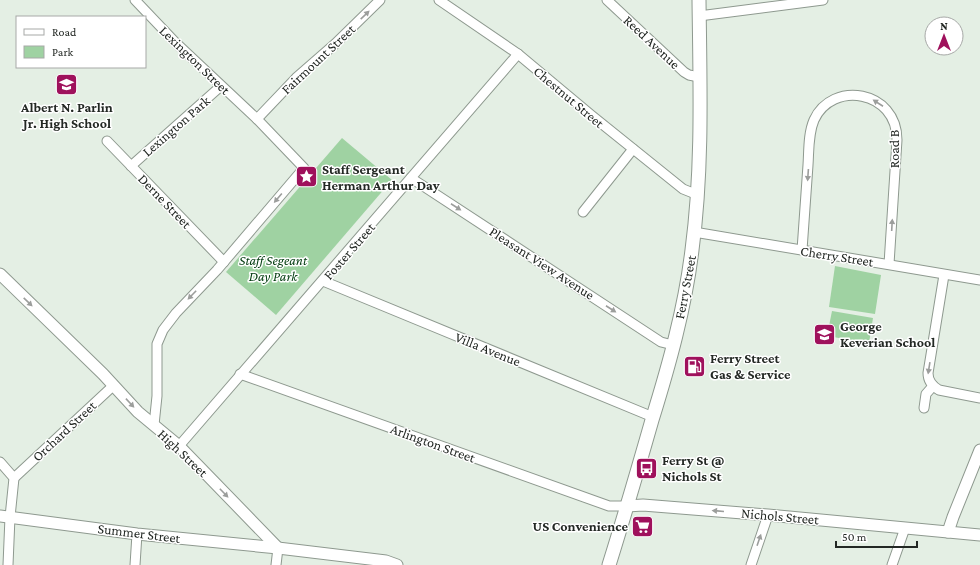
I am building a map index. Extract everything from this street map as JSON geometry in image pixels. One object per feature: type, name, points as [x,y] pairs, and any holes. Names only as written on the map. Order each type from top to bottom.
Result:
[{"type":"main road","name":"Ferry Street","points":[[608,565],[627,506],[673,346],[688,277],[698,195],[699,0]]},
{"type":"street","name":"Lexington Street","points":[[135,0],[175,42],[257,119],[304,168],[224,262]]},
{"type":"street","name":"Fairmount Street","points":[[257,119],[296,78],[335,44],[380,0]]},
{"type":"street","name":"Chestnut Street","points":[[439,0],[518,54],[633,150],[683,189],[698,195]]},
{"type":"street","name":"Reed Avenue","points":[[608,0],[684,72],[692,76],[699,77]]},
{"type":"street","points":[[699,16],[822,0]]},
{"type":"street","name":"Foster Street","points":[[179,446],[518,54]]},
{"type":"street","name":"Lexington Park","points":[[130,166],[221,86]]},
{"type":"street","name":"Road B","points":[[802,250],[811,132],[814,121],[824,107],[833,100],[848,96],[863,96],[876,101],[886,109],[896,127],[889,264]]},
{"type":"street","name":"Derne Street","points":[[107,141],[224,262]]},
{"type":"street","points":[[583,212],[633,150]]},
{"type":"street","name":"Pleasant View Avenue","points":[[411,178],[661,342],[673,346]]},
{"type":"street","name":"Cherry Street","points":[[694,232],[980,280]]},
{"type":"street","points":[[154,425],[157,344],[163,330],[176,313],[224,262]]},
{"type":"street","name":"High Street","points":[[0,274],[114,385],[138,412],[179,446],[278,548]]},
{"type":"street","points":[[944,275],[928,379],[932,386],[939,390],[980,398]]},
{"type":"street","name":"Villa Avenue","points":[[323,281],[653,416]]},
{"type":"street","name":"Arlington Street","points":[[240,374],[609,506],[627,506]]},
{"type":"street","name":"Orchard Street","points":[[14,478],[114,385]]},
{"type":"street","points":[[924,408],[926,394],[932,386]]},
{"type":"street","points":[[948,532],[952,517],[980,450]]},
{"type":"street","points":[[0,462],[14,478],[5,517],[8,565]]},
{"type":"street","name":"Nichols Street","points":[[627,506],[643,505],[768,515],[980,535]]},
{"type":"street","points":[[751,565],[768,515]]},
{"type":"street","name":"Summer Street","points":[[5,517],[137,534],[278,548]]},
{"type":"street","points":[[892,565],[905,528]]},
{"type":"street","points":[[135,565],[137,534]]},
{"type":"street","points":[[276,565],[278,548],[386,561],[397,565]]},
{"type":"green space","name":"Staff Segeant Day Park","points":[[342,138],[392,180],[276,315],[226,272]]},
{"type":"green space","points":[[835,266],[881,275],[875,314],[829,307]]},
{"type":"green space","points":[[832,311],[873,318],[869,343],[827,336]]},
{"type":"place","name":"Albert N. Parlin Jr. High School","points":[[67,85]]},
{"type":"place","name":"Staff Sergeant Herman Arthur Day","points":[[307,177]]},
{"type":"place","name":"George Keverian School","points":[[825,334]]},
{"type":"place","name":"Ferry Street Gas & Service","points":[[694,366]]},
{"type":"place","name":"Ferry St @ Nichols St","points":[[646,468]]},
{"type":"place","name":"US Convenience","points":[[643,526]]}]
